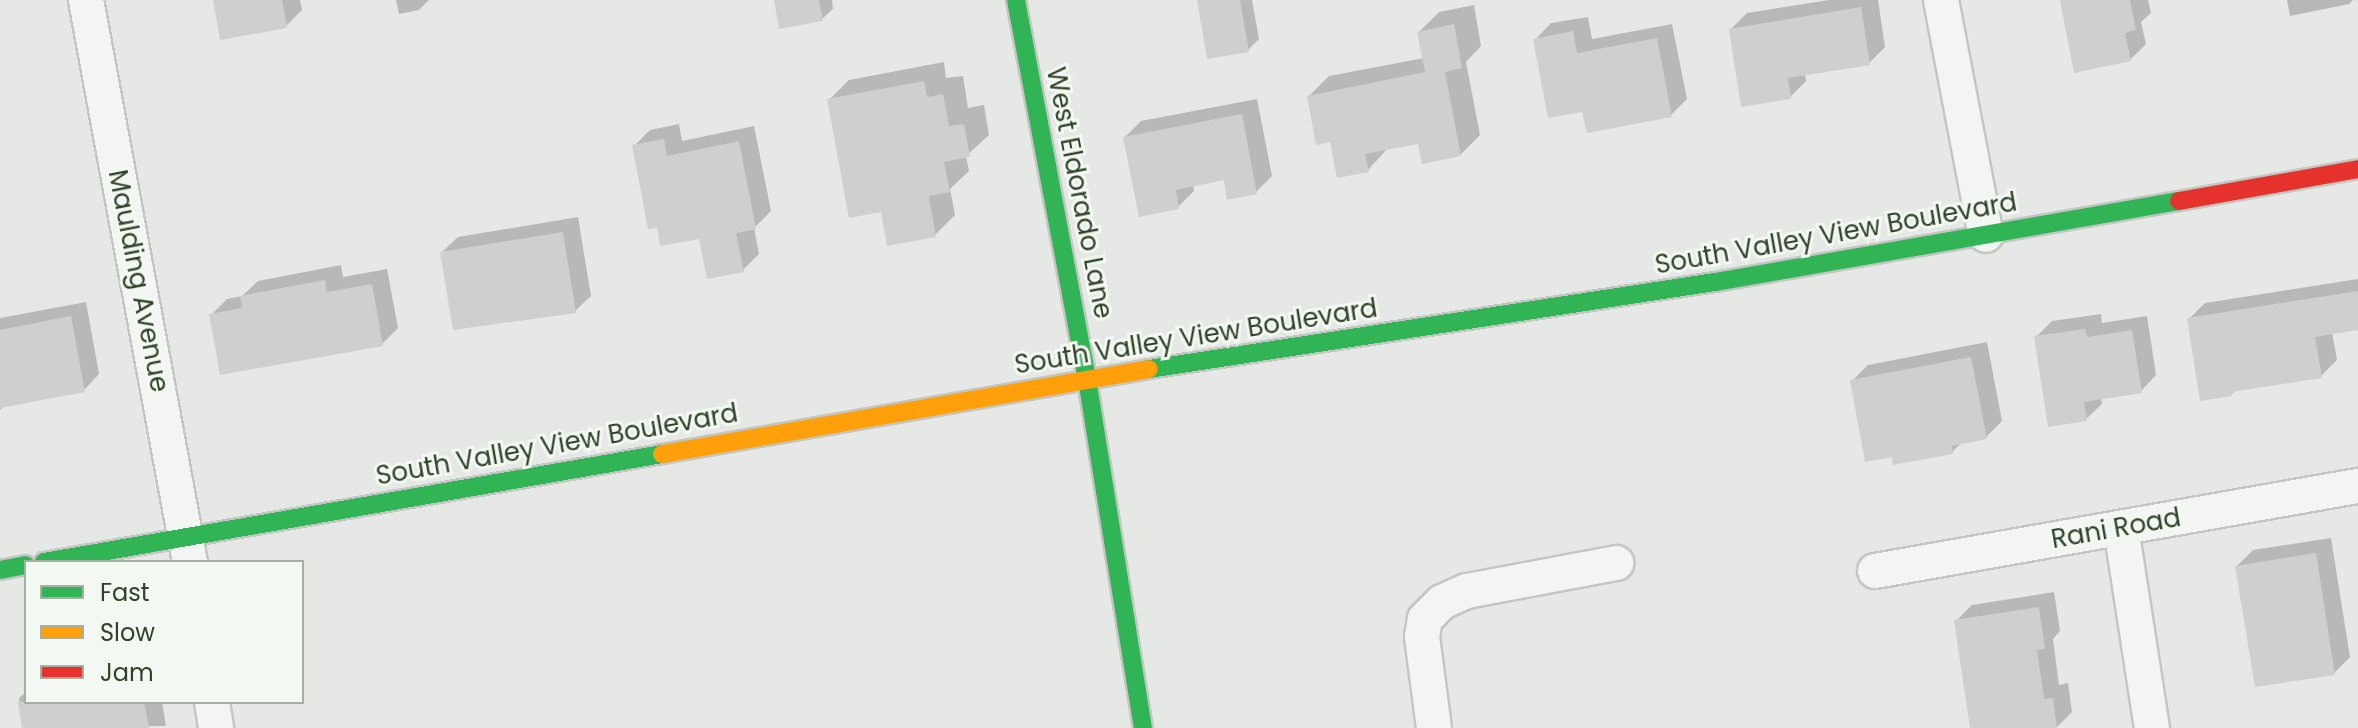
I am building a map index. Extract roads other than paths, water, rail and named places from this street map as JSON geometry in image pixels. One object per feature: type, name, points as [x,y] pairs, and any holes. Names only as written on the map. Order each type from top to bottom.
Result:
[{"type":"main road","name":"West Eldorado Lane","points":[[1016,0],[1087,379],[1143,728]]},
{"type":"main road","name":"South Valley View Boulevard","points":[[66,560],[188,549],[1087,379],[1715,282],[2358,169]]},
{"type":"main road","points":[[0,570],[24,565]]},
{"type":"street","name":"Maulding Avenue","points":[[86,0],[188,549]]},
{"type":"street","points":[[1941,0],[1986,235]]},
{"type":"street","name":"Rani Road","points":[[1875,571],[2358,486]]},
{"type":"street","points":[[2121,528],[2152,728]]},
{"type":"street","points":[[1434,728],[1423,660],[1425,619],[1442,602],[1467,591],[1616,563]]},
{"type":"street","points":[[212,704],[216,728]]}]
